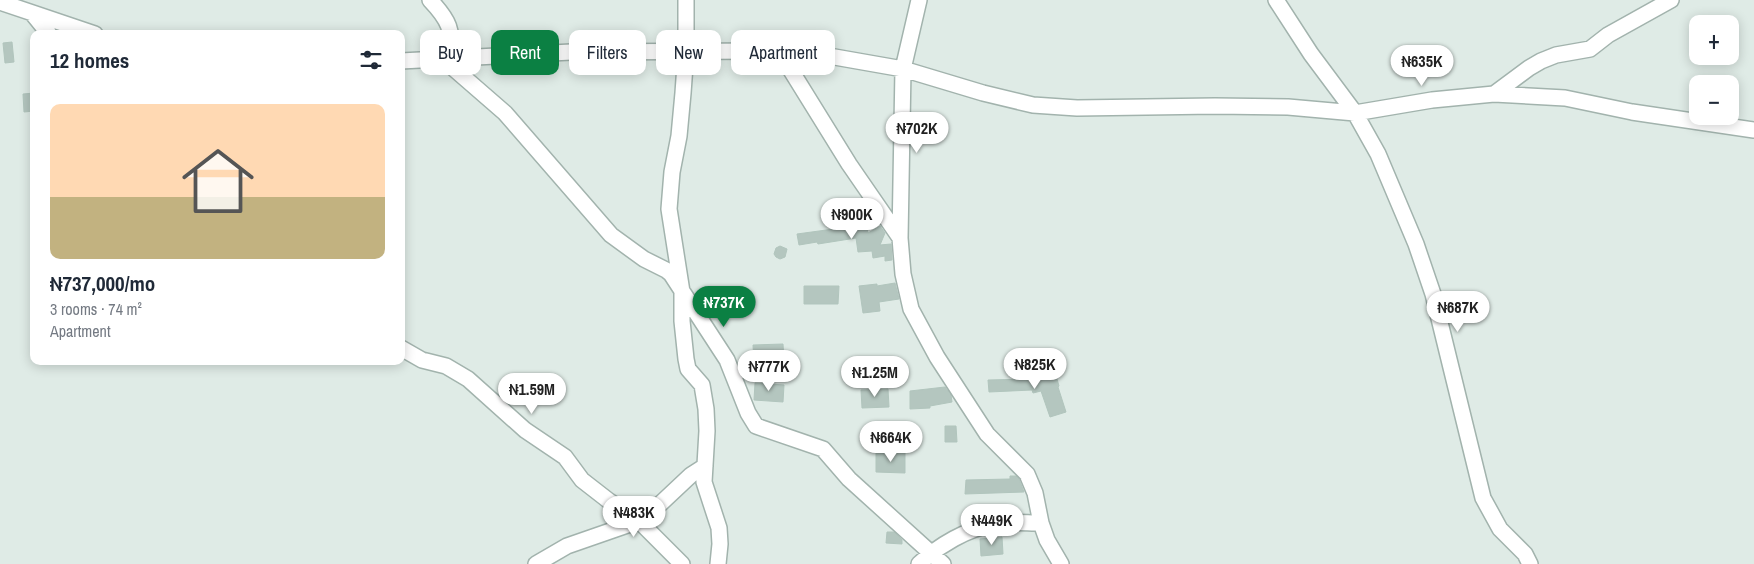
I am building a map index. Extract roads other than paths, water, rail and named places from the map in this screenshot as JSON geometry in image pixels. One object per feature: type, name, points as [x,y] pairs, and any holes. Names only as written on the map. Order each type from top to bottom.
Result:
[{"type":"street","points":[[430,0],[444,15],[449,24],[449,30]]},
{"type":"street","points":[[686,0],[686,30]]},
{"type":"street","points":[[919,0],[903,69],[900,238],[903,274],[911,309],[937,357],[987,434],[1027,474],[1035,493],[1041,523],[1047,540],[1061,564]]},
{"type":"street","points":[[1276,0],[1311,54],[1355,113],[1378,154],[1416,244],[1433,294],[1483,498],[1500,529],[1525,554],[1530,564]]},
{"type":"street","points":[[1494,94],[1541,61],[1556,55],[1590,49],[1608,35],[1670,0]]},
{"type":"street","points":[[4,5],[83,30]]},
{"type":"street","points":[[32,13],[45,30]]},
{"type":"street","points":[[481,57],[571,52],[656,51]]},
{"type":"street","points":[[835,57],[903,69],[983,93],[1033,105],[1077,108],[1288,107],[1355,113],[1432,100],[1494,94],[1565,98],[1632,112],[1754,130]]},
{"type":"street","points":[[405,61],[420,60]]},
{"type":"street","points":[[465,75],[505,114],[611,235],[644,259],[666,270],[674,278],[727,360],[748,413],[756,426],[823,449],[849,479],[944,564]]},
{"type":"street","points":[[684,75],[679,136],[672,172],[670,209],[682,292],[682,320],[686,358],[688,369],[702,385],[706,409],[705,489],[719,528],[718,564]]},
{"type":"street","points":[[794,75],[849,164],[900,238]]},
{"type":"street","points":[[405,350],[422,360],[446,366],[468,380],[525,430],[565,457],[582,480],[609,502],[638,521],[682,564]]},
{"type":"street","points":[[536,564],[567,546],[638,521],[658,506],[691,475],[706,466]]},
{"type":"street","points":[[919,564],[931,552],[962,535],[995,524],[1041,523]]}]
